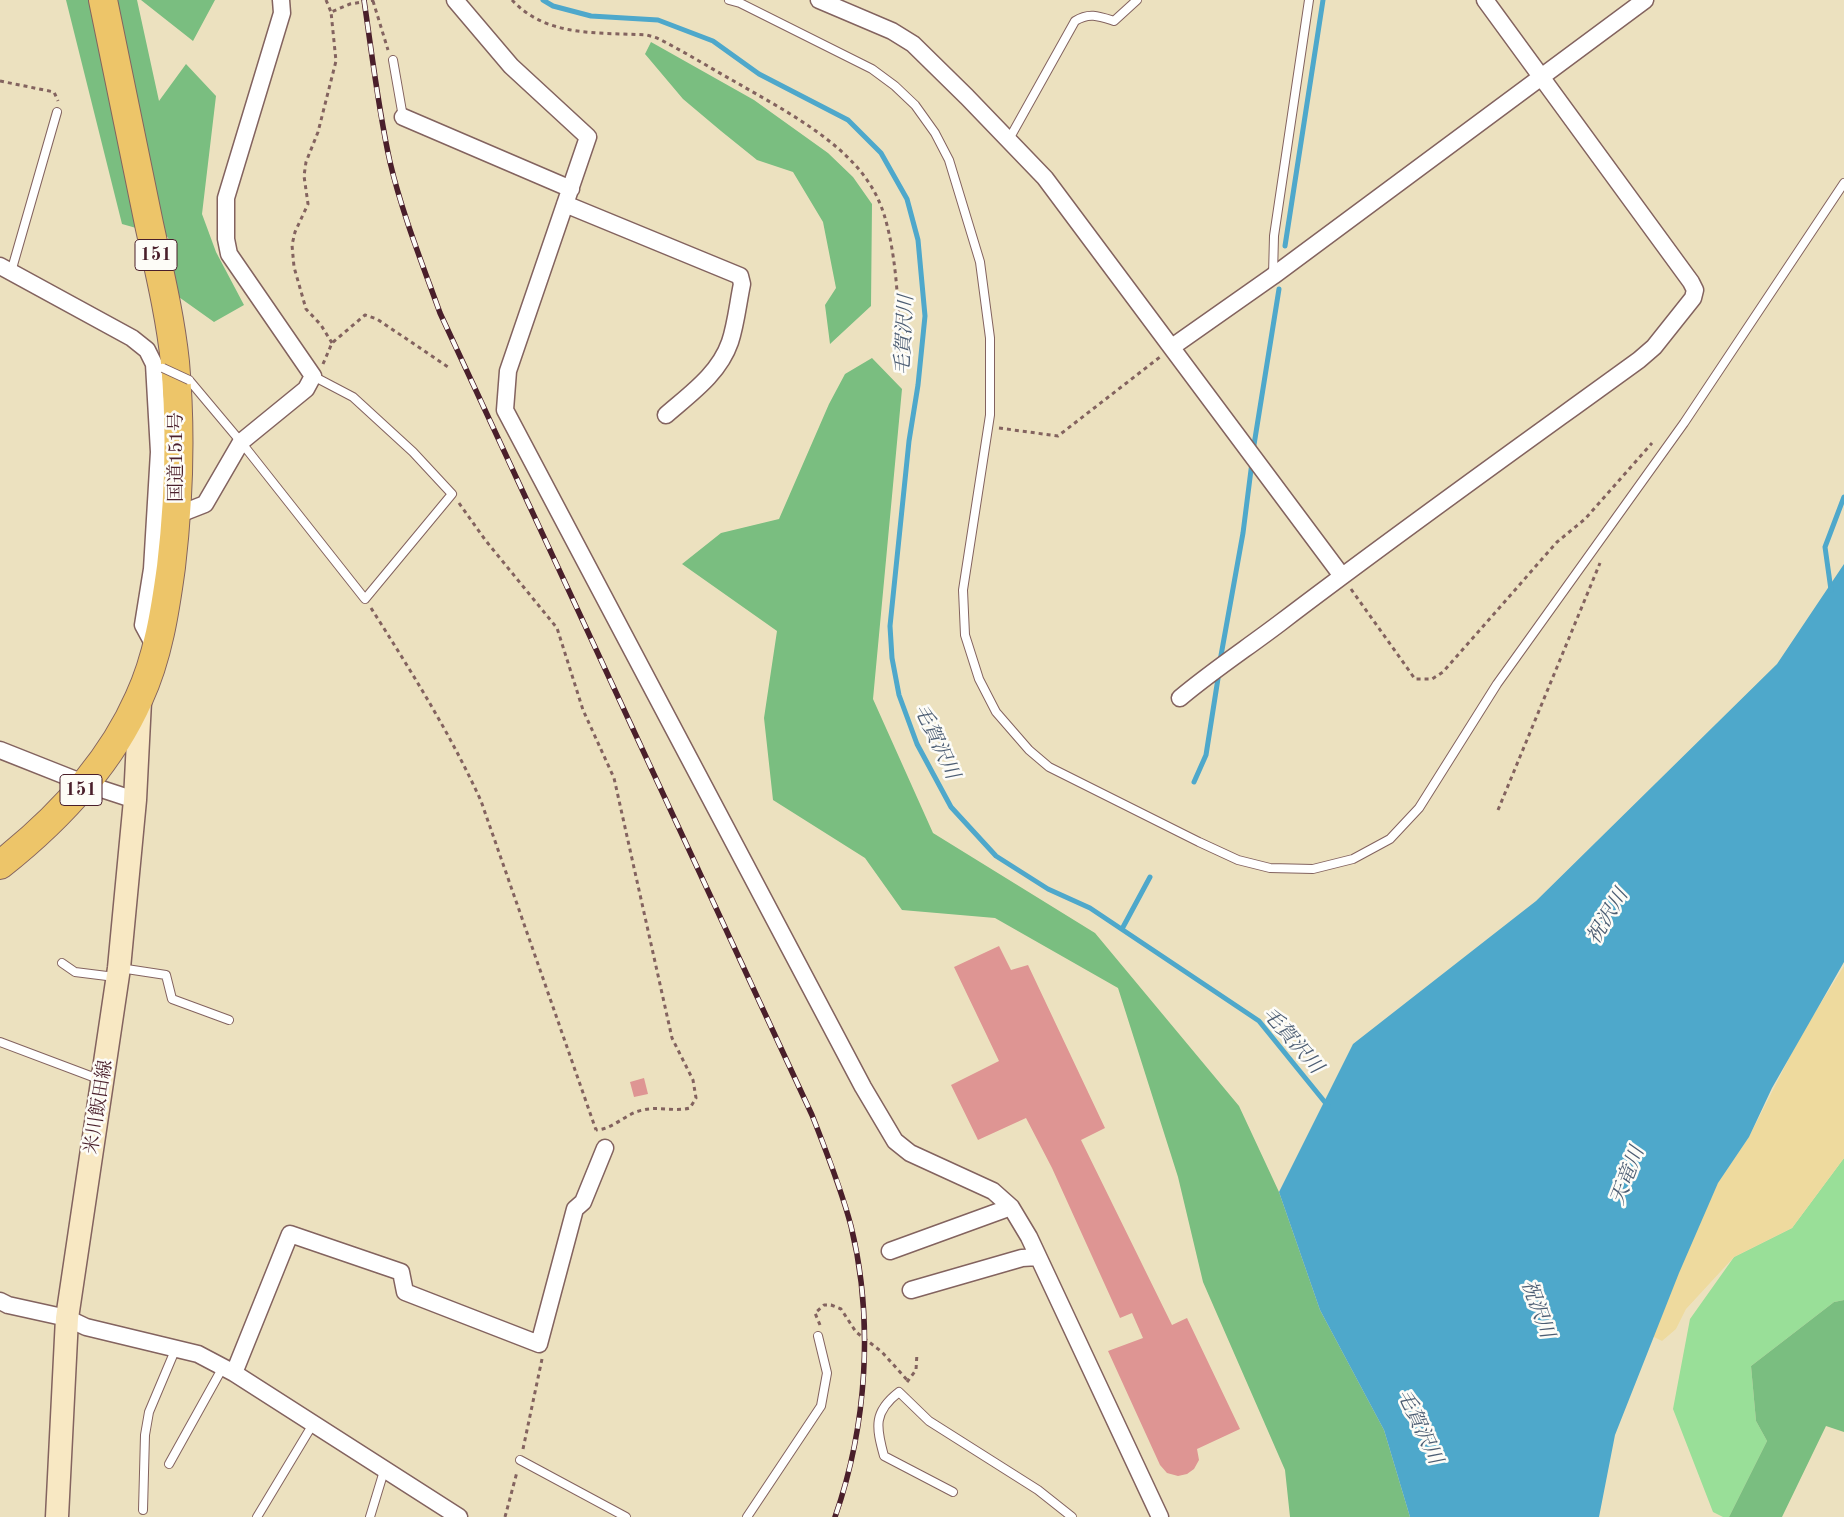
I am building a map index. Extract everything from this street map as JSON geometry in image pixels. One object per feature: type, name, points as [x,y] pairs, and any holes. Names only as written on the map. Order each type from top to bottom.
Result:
[{"type":"highway","name":"国道151号","points":[[0,865],[26,844],[86,784],[120,734],[140,698],[156,649],[166,604],[177,515],[177,404],[170,322],[102,0]]},
{"type":"main road","name":"米川飯田線","points":[[57,1517],[67,1318],[118,972],[135,800],[140,698]]},
{"type":"street","points":[[177,515],[205,504],[242,442],[306,389],[317,372],[229,254],[226,239],[226,198],[282,13],[280,0]]},
{"type":"street","points":[[455,0],[511,66],[588,137],[508,371],[505,410],[863,1087],[895,1141],[910,1153],[993,1191],[1011,1207],[1038,1257],[1160,1517]]},
{"type":"street","points":[[1180,698],[1207,675],[1230,661],[1342,576],[1639,360],[1654,347],[1692,298],[1695,290],[1691,282],[1542,75],[1485,0]]},
{"type":"street","points":[[1172,347],[1273,276],[1645,0]]},
{"type":"street","points":[[830,2],[892,31],[913,44],[968,97],[1044,178],[1342,576]]},
{"type":"street","points":[[402,117],[568,197],[740,276],[742,284],[730,342],[706,380],[666,415]]},
{"type":"street","points":[[6,269],[132,338],[146,350],[159,366],[159,452],[152,569],[143,625],[156,649]]},
{"type":"street","points":[[0,750],[86,784],[135,800]]},
{"type":"street","points":[[229,1370],[290,1234],[401,1272],[405,1292],[539,1344],[575,1209],[583,1202],[605,1148]]},
{"type":"street","points":[[890,1251],[1011,1207]]},
{"type":"street","points":[[911,1290],[1022,1258],[1038,1257]]},
{"type":"street","points":[[0,1301],[8,1305],[67,1318],[86,1327],[198,1354],[229,1370],[384,1471],[459,1517]]},
{"type":"lane","points":[[729,0],[872,68],[915,105],[935,133],[949,160],[960,191],[980,262],[990,338],[988,426],[963,590],[965,635],[980,679],[996,712],[1029,750],[1049,767],[1238,860],[1270,868],[1312,869],[1353,859],[1390,839],[1419,808],[1497,684],[1684,423],[1844,183]]},
{"type":"lane","points":[[1008,141],[1075,21],[1083,16],[1094,15],[1114,21],[1137,0]]},
{"type":"lane","points":[[1273,276],[1274,236],[1309,0]]},
{"type":"lane","points":[[394,60],[402,117]]},
{"type":"lane","points":[[6,269],[57,112]]},
{"type":"lane","points":[[159,366],[189,380],[242,442],[365,599],[452,494],[413,452],[353,397],[317,372]]},
{"type":"lane","points":[[62,962],[75,972],[166,975],[172,998],[229,1020]]},
{"type":"lane","points":[[0,1042],[103,1080]]},
{"type":"lane","points":[[747,1517],[821,1406],[827,1373],[818,1336]]},
{"type":"lane","points":[[143,1510],[145,1435],[149,1412],[176,1348]]},
{"type":"lane","points":[[169,1464],[229,1370]]},
{"type":"lane","points":[[953,1492],[884,1456],[877,1431],[880,1413],[887,1401],[899,1392],[930,1421],[1038,1490],[1072,1517]]},
{"type":"lane","points":[[257,1517],[313,1424]]},
{"type":"lane","points":[[520,1460],[626,1517]]},
{"type":"lane","points":[[370,1517],[384,1471]]},
{"type":"path","points":[[326,0],[332,12],[336,61],[318,132],[306,162],[304,176],[308,204],[295,232],[292,245],[294,267],[306,309],[321,325],[332,343]]},
{"type":"path","points":[[332,12],[350,4],[374,0],[388,50],[394,60]]},
{"type":"path","points":[[512,0],[523,12],[545,24],[569,31],[647,35],[657,38],[802,121],[836,148],[861,173],[878,199],[888,233],[900,325],[899,364]]},
{"type":"path","points":[[0,81],[54,92],[58,98],[57,112]]},
{"type":"path","points":[[317,372],[332,343],[365,315],[377,319],[448,367]]},
{"type":"path","points":[[988,426],[1058,436],[1172,347]]},
{"type":"path","points":[[1342,576],[1415,679],[1432,679],[1443,672],[1557,542],[1585,519],[1663,431],[1684,423]]},
{"type":"path","points":[[452,494],[486,541],[557,628],[583,710],[614,778],[672,1038],[693,1080],[696,1098],[690,1108],[679,1111],[642,1110],[606,1129],[596,1130]]},
{"type":"path","points":[[1498,810],[1601,558]]},
{"type":"path","points":[[365,599],[429,699],[463,761],[480,801],[596,1130],[605,1148]]},
{"type":"path","points":[[815,1313],[824,1305],[831,1305],[841,1309],[856,1332],[882,1352],[908,1381]]},
{"type":"path","points":[[505,1517],[544,1354],[539,1344]]},
{"type":"path","points":[[899,1392],[916,1370],[917,1353]]},
{"type":"green space","points":[[66,0],[137,0],[159,101],[186,64],[216,96],[202,214],[216,252],[244,305],[214,322],[176,295],[168,237],[122,224]]},
{"type":"green space","points":[[141,0],[215,0],[193,41]]},
{"type":"green space","points":[[651,42],[754,100],[828,153],[853,177],[872,204],[871,306],[830,344],[825,305],[836,288],[823,222],[793,172],[757,160],[683,99],[645,54]]},
{"type":"green space","points":[[872,358],[902,389],[873,699],[933,833],[1095,933],[1239,1106],[1279,1192],[1320,1310],[1384,1430],[1410,1517],[1290,1517],[1285,1470],[1203,1282],[1178,1177],[1118,988],[995,918],[902,910],[865,858],[773,800],[764,718],[777,631],[682,564],[721,533],[779,519],[829,404],[845,374]]},
{"type":"green space","points":[[1844,1158],[1844,1300],[1834,1302],[1751,1366],[1756,1421],[1767,1441],[1729,1517],[1723,1517],[1713,1512],[1673,1409],[1690,1319],[1734,1257],[1792,1228]]},
{"type":"green space","points":[[1844,1300],[1844,1432],[1826,1426],[1782,1517],[1729,1517],[1767,1441],[1756,1421],[1751,1366],[1834,1302]]},
{"type":"sand","points":[[1844,966],[1844,1158],[1792,1228],[1734,1257],[1686,1309],[1676,1329],[1662,1341],[1648,1334],[1718,1183],[1749,1137],[1801,1035]]},
{"type":"water","name":"天竜川","points":[[1844,564],[1844,962],[1772,1088],[1749,1137],[1718,1183],[1679,1273],[1615,1435],[1599,1517],[1410,1517],[1384,1430],[1320,1310],[1279,1192],[1353,1044],[1536,901],[1777,664]]},
{"type":"building","points":[[999,946],[1011,970],[1028,965],[1105,1128],[1081,1140],[1172,1325],[1187,1318],[1240,1429],[1197,1449],[1199,1460],[1194,1469],[1187,1474],[1178,1476],[1167,1473],[1160,1465],[1108,1351],[1143,1338],[1132,1313],[1120,1318],[1052,1168],[1026,1118],[978,1140],[951,1085],[999,1061],[954,967]]},
{"type":"building","points":[[644,1078],[648,1094],[634,1097],[630,1082]]},
{"type":"waterway","name":"毛賀沢川","points":[[543,0],[553,6],[591,16],[658,20],[713,41],[759,74],[848,120],[881,153],[907,199],[918,240],[925,316],[918,385],[909,441],[890,626],[892,658],[899,695],[917,744],[951,807],[996,856],[1048,889],[1090,908],[1259,1021],[1328,1106]]},
{"type":"waterway","points":[[1285,246],[1323,0]]},
{"type":"waterway","points":[[1253,451],[1279,289]]},
{"type":"waterway","points":[[1220,661],[1243,533],[1252,462]]},
{"type":"waterway","name":"祝沢川","points":[[1831,590],[1825,547],[1844,497]]},
{"type":"waterway","points":[[1194,782],[1206,755],[1219,672]]},
{"type":"waterway","points":[[1122,929],[1150,877]]},
{"type":"railway","points":[[364,0],[390,162],[406,219],[440,313],[812,1115],[843,1198],[851,1226],[863,1298],[864,1373],[854,1446],[846,1482],[835,1517]]}]
